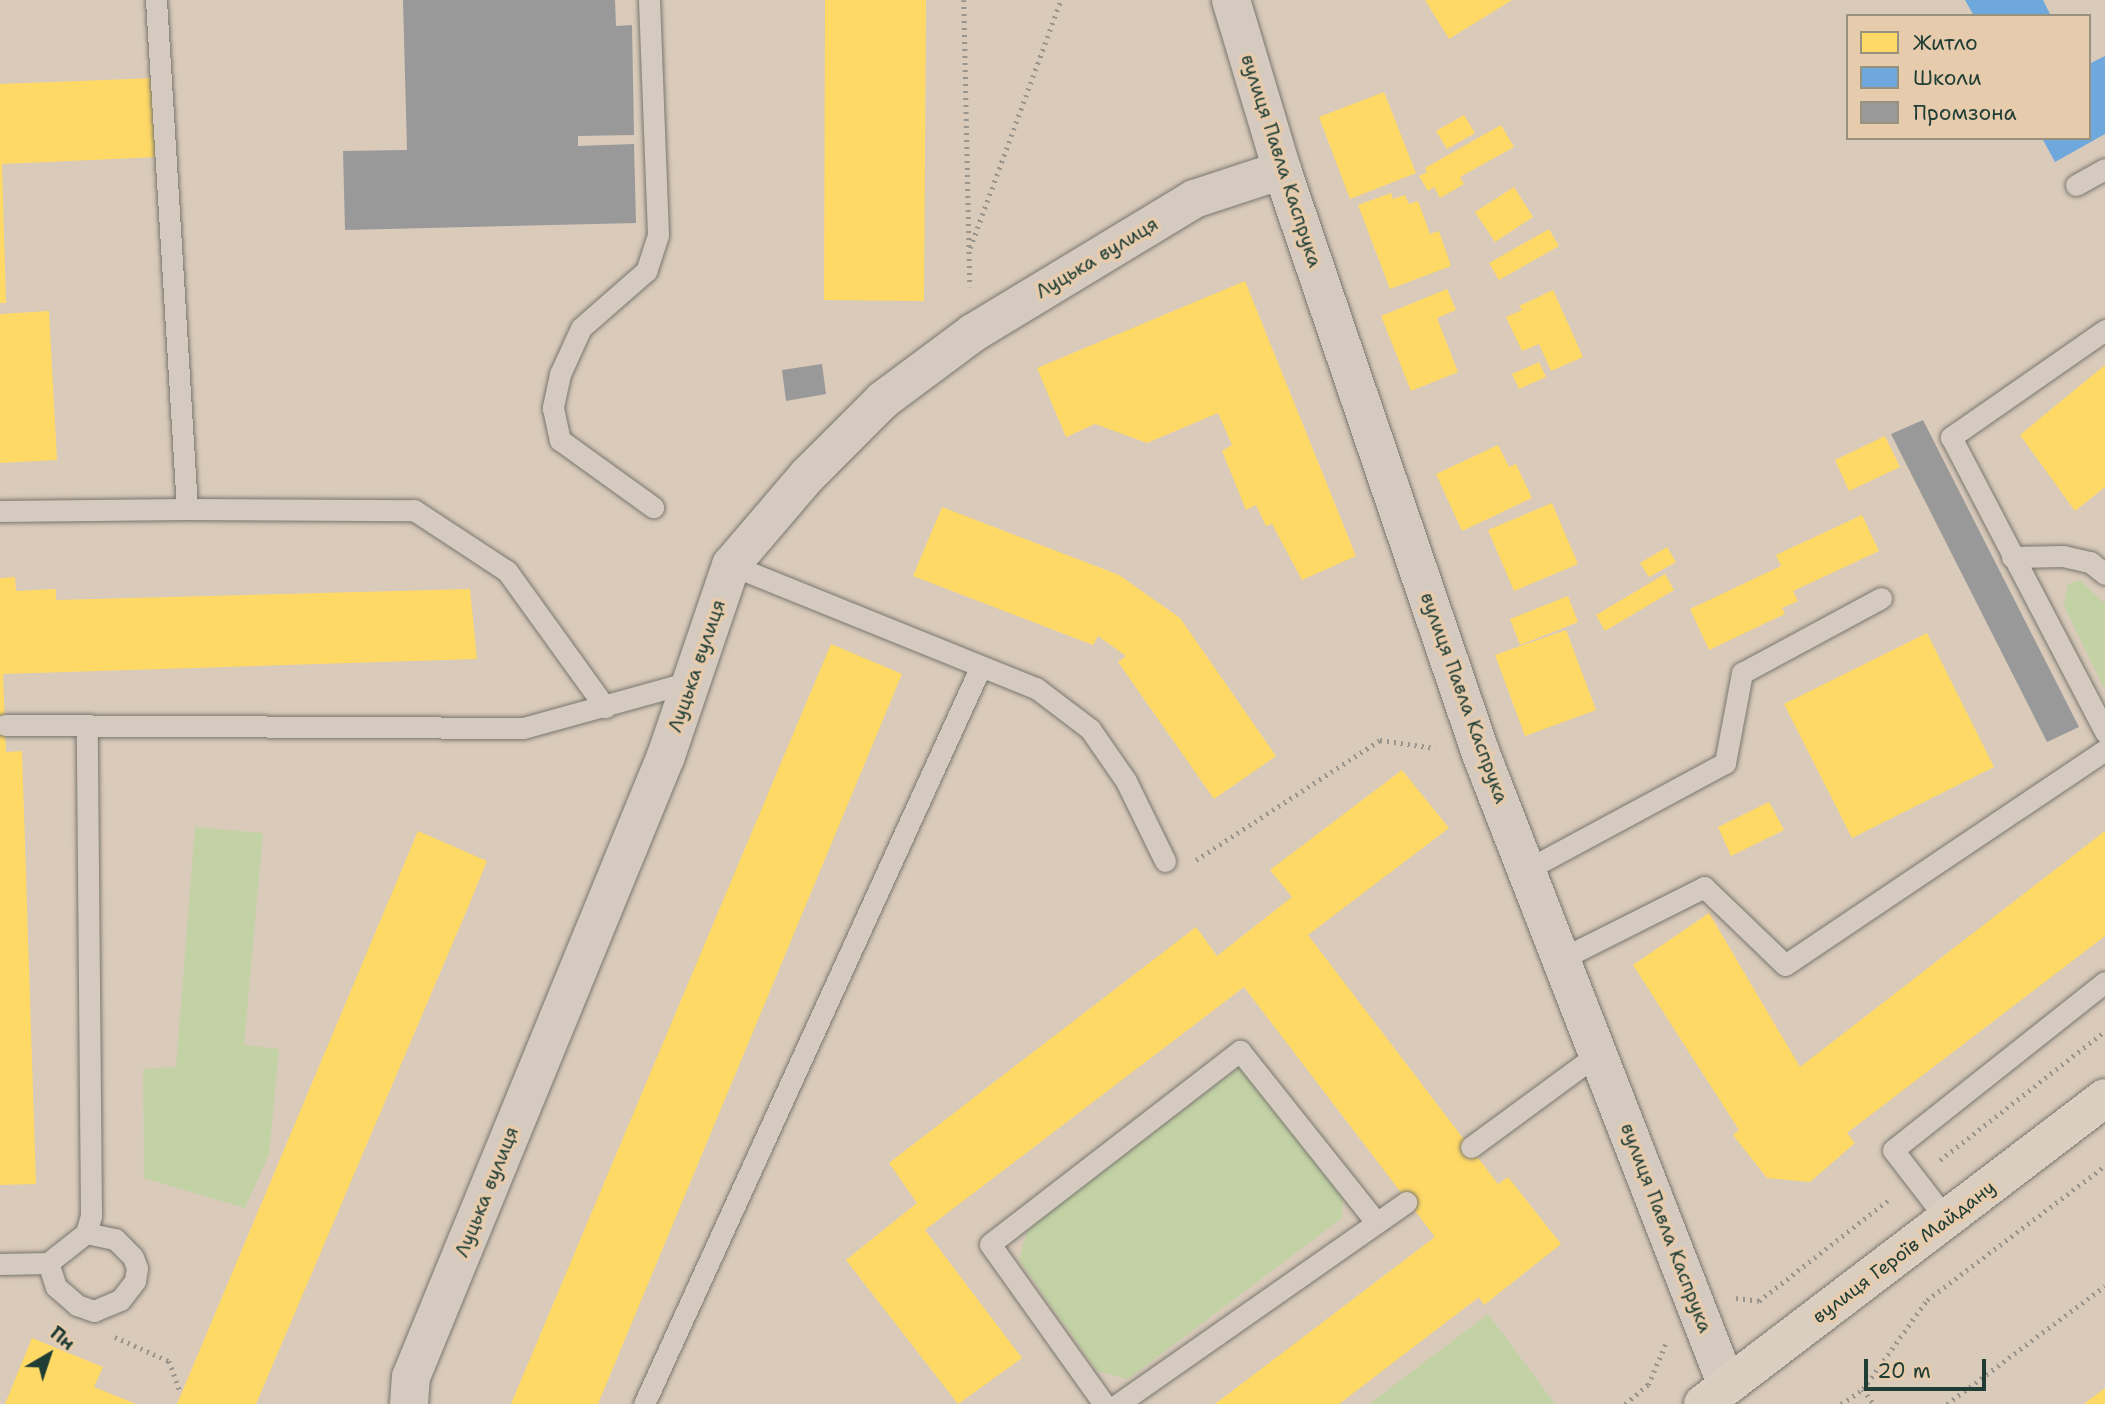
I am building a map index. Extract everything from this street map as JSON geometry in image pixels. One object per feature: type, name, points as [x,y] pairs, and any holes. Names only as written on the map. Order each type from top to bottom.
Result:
[{"type":"main road","name":"вулиця Героїв Майдану","points":[[1715,1395],[2105,1098]]},
{"type":"street","name":"вулиця Павла Каспрука","points":[[1231,0],[1282,170],[1481,754],[1599,1053],[1715,1395]]},
{"type":"street","name":"Луцька вулиця","points":[[409,1404],[411,1377],[694,681],[731,565],[807,476],[883,400],[973,333],[1194,199],[1282,170]]},
{"type":"lane","points":[[156,0],[187,509]]},
{"type":"lane","points":[[649,0],[658,235],[646,271],[581,328],[560,374],[553,408],[560,440],[653,507]]},
{"type":"lane","points":[[2076,185],[2105,169]]},
{"type":"lane","points":[[2105,330],[1951,436],[2105,732]]},
{"type":"lane","points":[[0,511],[414,510],[507,571],[605,707]]},
{"type":"lane","points":[[2012,557],[2063,556],[2090,562],[2105,574]]},
{"type":"lane","points":[[731,565],[1036,688],[1090,729],[1126,781],[1165,860]]},
{"type":"lane","points":[[1528,869],[1725,762],[1742,673],[1881,598]]},
{"type":"lane","points":[[645,1404],[981,666]]},
{"type":"lane","points":[[5,725],[523,728],[694,681]]},
{"type":"lane","points":[[0,1264],[48,1263],[86,1233],[92,1215],[87,727]]},
{"type":"lane","points":[[1563,957],[1704,887],[1785,965],[2105,750]]},
{"type":"lane","points":[[1947,1220],[1893,1150],[2105,982]]},
{"type":"lane","points":[[1104,1404],[990,1244],[1240,1051],[1376,1222]]},
{"type":"lane","points":[[1471,1147],[1599,1053]]},
{"type":"lane","points":[[1118,1404],[1406,1202]]},
{"type":"lane","points":[[48,1263],[56,1287],[77,1305],[94,1311],[120,1300],[135,1281],[137,1268],[133,1257],[115,1239],[86,1233]]},
{"type":"path","points":[[964,0],[968,252],[973,333]]},
{"type":"path","points":[[968,252],[1061,0]]},
{"type":"path","points":[[1165,860],[1173,875],[1380,740],[1481,754]]},
{"type":"path","points":[[1725,1294],[1759,1301],[2105,1031]]},
{"type":"path","points":[[1841,1404],[1863,1390],[1927,1300],[2105,1166]]},
{"type":"path","points":[[1947,1404],[2105,1286]]},
{"type":"path","points":[[94,1311],[89,1326],[169,1361],[181,1394]]},
{"type":"path","points":[[1625,1404],[1648,1385],[1666,1344],[1665,1334]]},
{"type":"path","points":[[1863,1390],[1874,1404]]},
{"type":"green space","points":[[2080,580],[2105,604],[2105,690],[2064,606],[2068,584]]},
{"type":"green space","points":[[195,827],[263,833],[244,1045],[279,1049],[269,1154],[245,1208],[144,1178],[143,1069],[176,1067]]},
{"type":"green space","points":[[1241,1066],[1343,1197],[1342,1218],[1128,1379],[1097,1371],[1019,1260],[1028,1228]]},
{"type":"green space","points":[[1488,1314],[1555,1404],[1369,1404]]},
{"type":"building: Житло","points":[[825,0],[926,0],[924,301],[824,300]]},
{"type":"building: Житло","points":[[1425,0],[1512,0],[1449,39]]},
{"type":"building: Житло","points":[[156,78],[158,157],[2,164],[6,303],[0,303],[0,84]]},
{"type":"building: Житло","points":[[1384,92],[1416,173],[1350,199],[1319,117]]},
{"type":"building: Житло","points":[[1464,115],[1475,133],[1447,149],[1436,131]]},
{"type":"building: Житло","points":[[1501,125],[1514,147],[1460,177],[1464,184],[1440,198],[1434,187],[1428,191],[1419,176],[1427,172],[1425,168]]},
{"type":"building: Житло","points":[[1514,187],[1533,217],[1495,242],[1475,212]]},
{"type":"building: Житло","points":[[1391,193],[1393,199],[1405,195],[1409,204],[1418,201],[1430,234],[1439,231],[1451,266],[1390,289],[1358,205]]},
{"type":"building: Житло","points":[[1549,229],[1559,246],[1499,280],[1489,263]]},
{"type":"building: Житло","points":[[1245,281],[1356,556],[1302,580],[1272,524],[1266,526],[1256,505],[1246,510],[1222,451],[1232,445],[1218,413],[1147,443],[1095,424],[1066,437],[1037,368]]},
{"type":"building: Житло","points":[[1447,289],[1456,310],[1437,318],[1458,372],[1411,391],[1381,316]]},
{"type":"building: Житло","points":[[1553,290],[1583,357],[1551,371],[1539,344],[1522,351],[1506,317],[1522,310],[1519,306]]},
{"type":"building: Житло","points":[[49,311],[57,460],[0,463],[0,314]]},
{"type":"building: Житло","points":[[1539,362],[1546,377],[1519,389],[1512,374]]},
{"type":"building: Житло","points":[[2105,365],[2105,487],[2075,511],[2020,435]]},
{"type":"building: Житло","points":[[1885,436],[1900,467],[1849,491],[1835,460]]},
{"type":"building: Житло","points":[[1498,445],[1509,467],[1516,464],[1532,498],[1462,531],[1436,474]]},
{"type":"building: Житло","points":[[1552,503],[1578,564],[1514,591],[1488,530]]},
{"type":"building: Житло","points":[[942,507],[1119,575],[1180,618],[1276,756],[1214,799],[1118,662],[1126,656],[1098,636],[1093,645],[913,576]]},
{"type":"building: Житло","points":[[1862,515],[1879,551],[1793,591],[1798,601],[1782,608],[1785,614],[1709,650],[1690,609],[1781,566],[1776,555]]},
{"type":"building: Житло","points":[[1667,547],[1676,562],[1649,577],[1640,563]]},
{"type":"building: Житло","points":[[1665,574],[1674,590],[1605,631],[1596,615]]},
{"type":"building: Житло","points":[[15,577],[16,591],[56,589],[56,600],[470,589],[477,659],[3,674],[6,752],[22,751],[36,1184],[0,1185],[0,578]]},
{"type":"building: Житло","points":[[1568,596],[1578,622],[1520,645],[1510,619]]},
{"type":"building: Житло","points":[[1566,630],[1596,710],[1525,736],[1495,655]]},
{"type":"building: Житло","points":[[1927,633],[1994,767],[1852,838],[1784,704]]},
{"type":"building: Житло","points":[[831,644],[902,674],[598,1404],[511,1404]]},
{"type":"building: Житло","points":[[1402,770],[1449,828],[1308,935],[1498,1184],[1508,1177],[1561,1244],[1484,1305],[1479,1297],[1339,1404],[1215,1404],[1435,1237],[1244,987],[925,1230],[1022,1358],[958,1404],[846,1260],[917,1203],[889,1163],[1196,927],[1217,956],[1292,897],[1270,870]]},
{"type":"building: Житло","points":[[1769,802],[1784,830],[1731,856],[1718,827]]},
{"type":"building: Житло","points":[[418,831],[487,861],[466,912],[256,1404],[177,1404]]},
{"type":"building: Житло","points":[[2105,831],[2105,936],[1847,1133],[1855,1143],[1810,1182],[1767,1178],[1733,1135],[1739,1130],[1633,965],[1709,913],[1800,1067]]},
{"type":"building: Житло","points":[[32,1338],[103,1367],[94,1387],[136,1404],[5,1404]]},
{"type":"building: Житло","points":[[2105,1388],[2105,1404],[2084,1404]]},
{"type":"building: Школи","points":[[1965,0],[2043,0],[2050,14],[1973,14]]},
{"type":"building: Школи","points":[[2105,56],[2105,134],[2055,162],[2043,140],[2091,140],[2091,63]]},
{"type":"building: Промзона","points":[[403,0],[615,0],[616,26],[632,25],[634,135],[578,136],[578,146],[634,144],[636,223],[345,230],[343,151],[407,150]]},
{"type":"building: Промзона","points":[[822,364],[826,394],[786,401],[782,370]]},
{"type":"building: Промзона","points":[[1923,420],[2079,727],[2047,742],[1891,434]]}]
